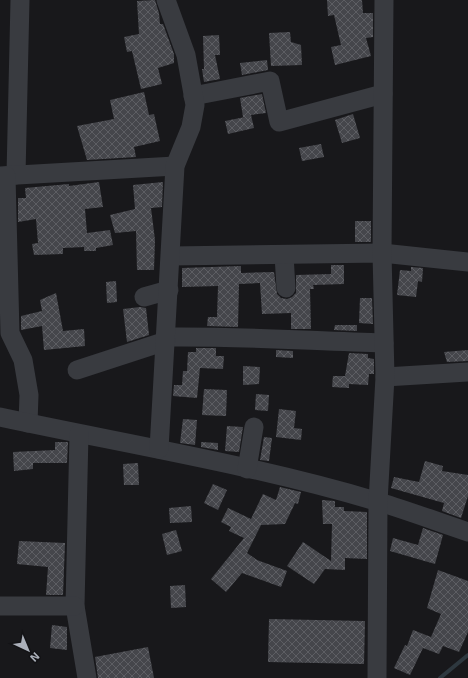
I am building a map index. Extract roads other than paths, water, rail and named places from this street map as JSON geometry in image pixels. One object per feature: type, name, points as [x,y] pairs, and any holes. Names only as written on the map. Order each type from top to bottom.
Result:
[{"type":"street","points":[[20,0],[7,176],[10,333],[23,360],[29,395],[28,423]]},
{"type":"street","points":[[159,449],[175,166],[191,127],[195,105],[186,55],[166,0]]},
{"type":"street","points":[[377,678],[378,502],[385,377],[382,253],[384,0]]},
{"type":"street","points":[[193,96],[270,81],[279,122],[383,94]]},
{"type":"street","points":[[7,176],[175,166]]},
{"type":"street","points":[[171,256],[382,253],[468,262]]},
{"type":"street","points":[[284,255],[286,288]]},
{"type":"street","points":[[144,297],[169,290]]},
{"type":"street","points":[[77,370],[166,339],[221,336],[262,340],[384,343]]},
{"type":"street","points":[[385,377],[468,372]]},
{"type":"street","points":[[0,417],[159,449],[247,469],[378,502],[468,532]]},
{"type":"street","points":[[247,469],[254,427]]},
{"type":"street","points":[[79,434],[76,606],[87,678]]},
{"type":"street","points":[[0,606],[76,606]]},
{"type":"waterway","points":[[440,678],[468,655]]}]
